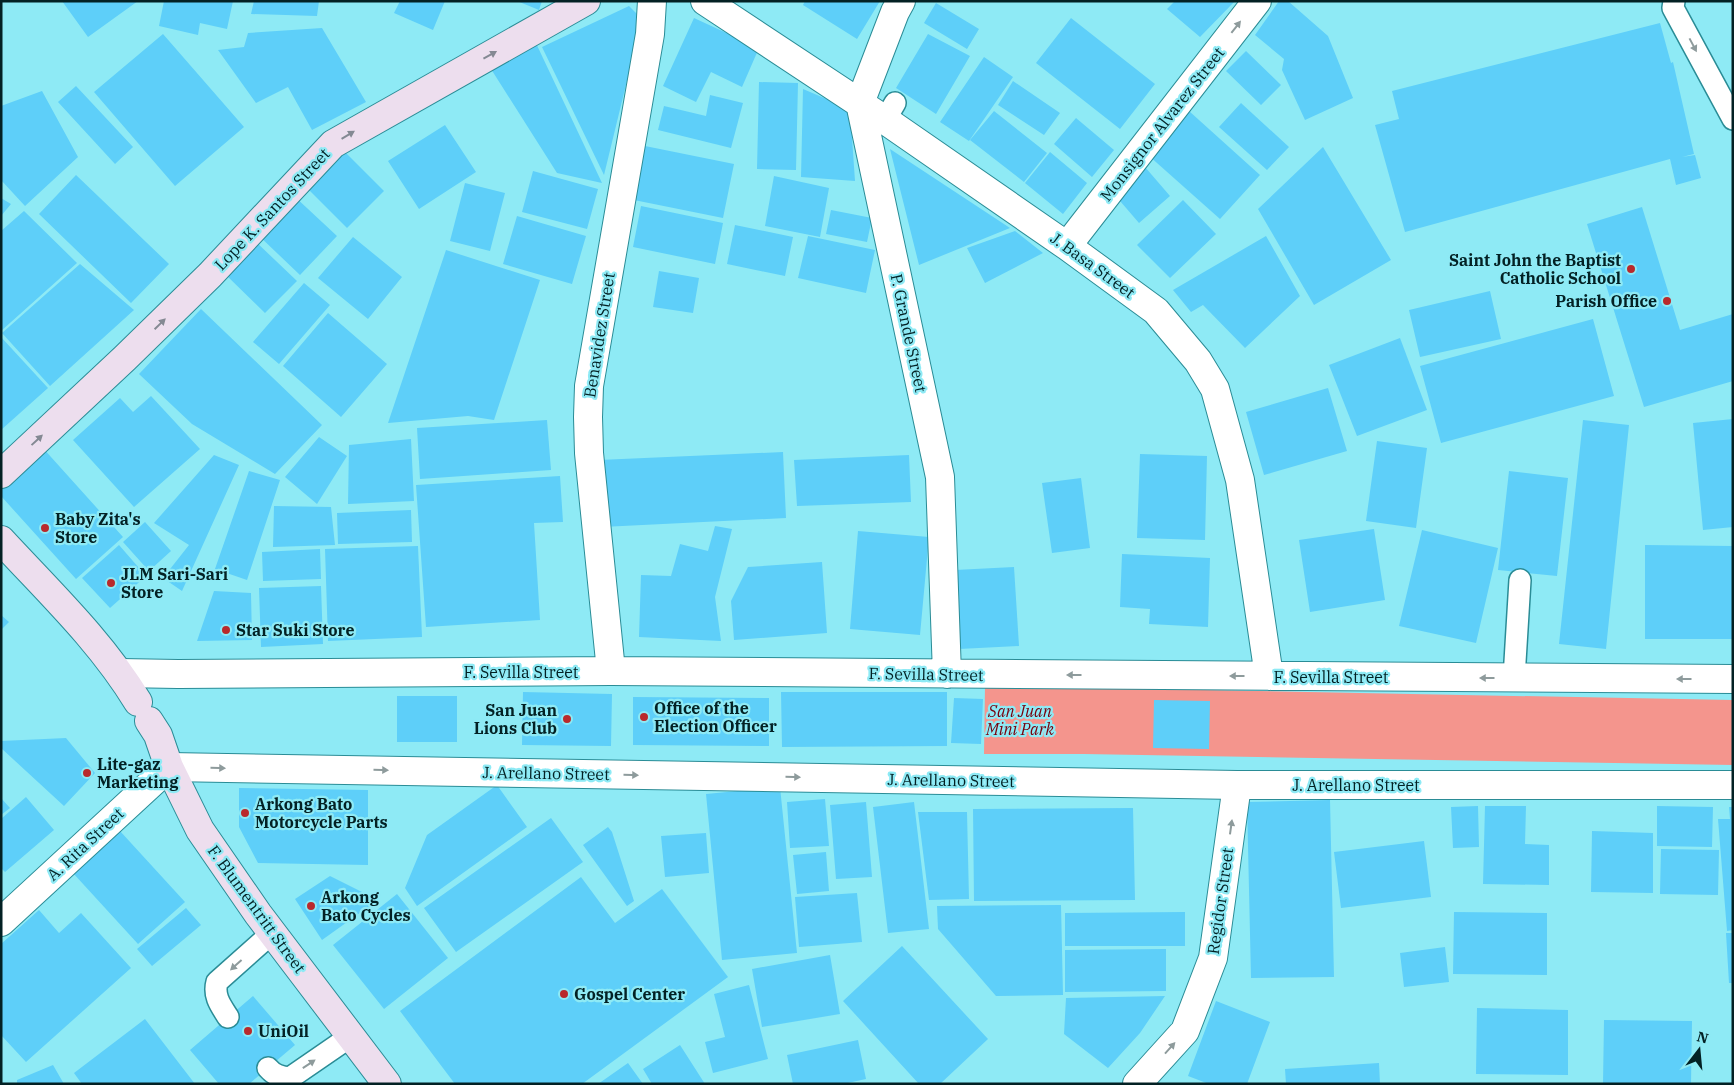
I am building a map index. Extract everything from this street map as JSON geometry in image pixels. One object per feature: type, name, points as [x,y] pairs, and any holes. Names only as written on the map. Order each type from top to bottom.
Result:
[{"type":"street","name":"Lope K. Santos Street","points":[[1,474],[210,275],[333,144],[586,1]]},
{"type":"street","name":"Benavidez Street","points":[[611,672],[589,453],[589,386],[650,34],[652,1]]},
{"type":"street","name":"J. Basa Street","points":[[705,1],[860,103],[890,111],[1156,311],[1198,361],[1215,389],[1240,480],[1269,676]]},
{"type":"street","points":[[860,103],[901,1]]},
{"type":"street","name":"Monsignor Alvarez Street","points":[[1068,246],[1256,1]]},
{"type":"street","name":"P. Grande Street","points":[[860,103],[940,477],[947,674]]},
{"type":"street","name":"F. Blumentritt Street","points":[[1,540],[93,640],[120,673],[158,735],[169,767],[200,830],[272,932],[387,1084]]},
{"type":"street","name":"F. Sevilla Street","points":[[120,673],[611,672],[1733,679]]},
{"type":"street","name":"J. Arellano Street","points":[[169,767],[1237,785],[1733,784]]},
{"type":"street","name":"A. Rita Street","points":[[1,922],[169,767]]},
{"type":"street","name":"Regidor Street","points":[[1137,1084],[1185,1031],[1213,958],[1237,785]]},
{"type":"lane","points":[[1674,1],[1673,8],[1733,120]]},
{"type":"lane","points":[[1514,678],[1520,580]]},
{"type":"lane","points":[[228,1017],[218,1001],[215,990],[217,982],[272,932]]},
{"type":"lane","points":[[268,1068],[272,1073],[290,1078],[351,1036]]},
{"type":"green space","name":"San Juan Mini Park","points":[[985,686],[1733,700],[1733,765],[984,754]]},
{"type":"building","points":[[62,1],[138,1],[88,37]]},
{"type":"building","points":[[164,1],[233,1],[227,29],[200,23],[198,35],[159,26]]},
{"type":"building","points":[[254,1],[319,1],[317,16],[251,14]]},
{"type":"building","points":[[400,1],[445,1],[433,30],[394,13]]},
{"type":"building","points":[[517,1],[542,1],[539,10]]},
{"type":"building","points":[[805,1],[880,1],[857,39],[803,5]]},
{"type":"building","points":[[1175,1],[1235,1],[1200,37],[1167,9]]},
{"type":"building","points":[[1279,1],[1288,1],[1328,36],[1353,98],[1305,120],[1282,70],[1284,59],[1255,35]]},
{"type":"building","points":[[936,3],[979,29],[967,49],[924,23]]},
{"type":"building","points":[[629,6],[642,19],[604,175],[542,47]]},
{"type":"building","points":[[694,18],[759,48],[742,87],[711,72],[696,102],[663,86]]},
{"type":"building","points":[[1071,18],[1155,84],[1120,129],[1036,63]]},
{"type":"building","points":[[1660,23],[1671,63],[1673,62],[1694,154],[1682,157],[1695,155],[1701,178],[1676,185],[1670,159],[1405,232],[1375,125],[1399,119],[1392,91]]},
{"type":"building","points":[[322,28],[366,102],[312,130],[288,87],[256,103],[218,50],[244,47],[248,33]]},
{"type":"building","points":[[163,34],[244,127],[175,186],[94,92]]},
{"type":"building","points":[[928,34],[970,56],[936,114],[896,88]]},
{"type":"building","points":[[534,39],[602,183],[557,173],[491,69]]},
{"type":"building","points":[[1246,51],[1281,85],[1261,105],[1226,71]]},
{"type":"building","points":[[984,57],[1013,77],[969,141],[940,122]]},
{"type":"building","points":[[1013,81],[1060,113],[1044,135],[998,105]]},
{"type":"building","points":[[759,82],[798,83],[796,170],[757,169]]},
{"type":"building","points":[[76,86],[133,147],[115,164],[58,102]]},
{"type":"building","points":[[803,89],[850,109],[855,181],[801,177]]},
{"type":"building","points":[[42,91],[78,157],[25,206],[1,180],[1,106]]},
{"type":"building","points":[[710,95],[743,103],[731,148],[658,130],[664,106],[706,116]]},
{"type":"building","points":[[1241,103],[1289,147],[1267,170],[1219,127]]},
{"type":"building","points":[[994,111],[1047,153],[1024,182],[970,140]]},
{"type":"building","points":[[1189,111],[1260,175],[1220,219],[1148,155]]},
{"type":"building","points":[[1076,118],[1114,150],[1092,177],[1054,144]]},
{"type":"building","points":[[445,125],[476,172],[419,209],[388,161]]},
{"type":"building","points":[[339,146],[384,191],[347,228],[302,183]]},
{"type":"building","points":[[645,146],[734,164],[723,218],[634,200]]},
{"type":"building","points":[[1323,147],[1391,260],[1314,305],[1258,209]]},
{"type":"building","points":[[890,149],[1010,228],[919,265]]},
{"type":"building","points":[[1050,152],[1087,183],[1063,214],[1025,183]]},
{"type":"building","points":[[1145,167],[1170,196],[1139,223],[1114,194]]},
{"type":"building","points":[[533,171],[598,189],[587,229],[522,212]]},
{"type":"building","points":[[76,175],[169,264],[131,303],[39,214]]},
{"type":"building","points":[[774,176],[829,188],[820,237],[765,226]]},
{"type":"building","points":[[465,183],[505,193],[490,251],[450,241]]},
{"type":"building","points":[[293,195],[337,236],[300,275],[256,233]]},
{"type":"building","points":[[1,198],[11,204],[1,216]]},
{"type":"building","points":[[1183,200],[1216,234],[1170,278],[1137,245]]},
{"type":"building","points":[[641,206],[723,223],[715,264],[633,247]]},
{"type":"building","name":"Saint John the Baptist Catholic School","points":[[1642,207],[1680,330],[1733,314],[1733,381],[1644,407],[1587,224]]},
{"type":"building","points":[[831,210],[872,218],[867,242],[826,234]]},
{"type":"building","points":[[24,211],[77,263],[1,331],[1,231]]},
{"type":"building","points":[[517,216],[586,236],[572,284],[503,264]]},
{"type":"building","points":[[735,225],[793,237],[785,276],[727,264]]},
{"type":"building","points":[[1015,231],[1043,253],[985,283],[967,248]]},
{"type":"building","points":[[808,236],[875,250],[866,293],[798,278]]},
{"type":"building","points":[[1266,236],[1300,296],[1245,348],[1203,305],[1191,312],[1173,290]]},
{"type":"building","points":[[353,237],[402,277],[368,319],[318,278]]},
{"type":"building","points":[[254,240],[297,281],[265,313],[223,272]]},
{"type":"building","points":[[446,250],[540,280],[494,420],[468,416],[388,423]]},
{"type":"building","points":[[80,264],[134,310],[50,386],[2,333]]},
{"type":"building","points":[[659,271],[699,278],[693,313],[653,307]]},
{"type":"building","points":[[304,283],[330,305],[279,364],[253,342]]},
{"type":"building","points":[[1490,291],[1501,339],[1420,357],[1409,310]]},
{"type":"building","points":[[201,309],[322,425],[275,474],[192,424],[139,374]]},
{"type":"building","points":[[328,313],[387,364],[341,417],[283,366]]},
{"type":"building","points":[[1593,319],[1614,396],[1441,443],[1420,366]]},
{"type":"building","points":[[1,337],[48,388],[1,430]]},
{"type":"building","points":[[1400,338],[1427,410],[1357,436],[1329,365]]},
{"type":"building","points":[[1328,388],[1347,451],[1264,475],[1246,412]]},
{"type":"building","points":[[151,396],[200,449],[134,507],[73,440],[120,398],[133,412]]},
{"type":"building","points":[[1733,419],[1733,527],[1703,530],[1693,423]]},
{"type":"building","points":[[547,420],[551,470],[420,479],[417,428]]},
{"type":"building","points":[[1583,420],[1629,425],[1606,649],[1559,644]]},
{"type":"building","points":[[319,437],[347,456],[317,504],[285,477]]},
{"type":"building","points":[[411,439],[414,501],[348,504],[349,445]]},
{"type":"building","points":[[1377,441],[1427,448],[1416,528],[1366,521]]},
{"type":"building","points":[[42,447],[123,537],[76,579],[1,496],[1,483]]},
{"type":"building","points":[[783,452],[786,518],[602,527],[599,460]]},
{"type":"building","points":[[1140,454],[1207,456],[1205,540],[1137,538]]},
{"type":"building","points":[[214,455],[239,465],[182,591],[163,578],[189,545],[154,523]]},
{"type":"building","points":[[909,455],[911,502],[797,506],[794,460]]},
{"type":"building","points":[[249,471],[280,480],[247,580],[215,569]]},
{"type":"building","points":[[1509,471],[1568,478],[1557,576],[1498,570]]},
{"type":"building","points":[[560,476],[563,522],[534,523],[540,620],[426,627],[416,485]]},
{"type":"building","points":[[1081,478],[1090,548],[1052,553],[1042,483]]},
{"type":"building","points":[[274,506],[331,507],[335,545],[273,547]]},
{"type":"building","points":[[411,510],[412,542],[338,544],[337,513]]},
{"type":"building","points":[[145,522],[171,551],[149,571],[123,542]]},
{"type":"building","points":[[715,526],[732,529],[715,597],[721,641],[639,637],[641,575],[671,576],[680,544],[708,551]]},
{"type":"building","points":[[1374,529],[1385,600],[1310,612],[1299,540]]},
{"type":"building","points":[[1422,530],[1498,548],[1476,643],[1399,626]]},
{"type":"building","points":[[858,531],[929,537],[920,635],[850,629]]},
{"type":"building","points":[[119,545],[146,576],[110,608],[82,578]]},
{"type":"building","points":[[1645,545],[1733,546],[1732,639],[1645,639]]},
{"type":"building","points":[[418,546],[422,637],[328,641],[325,549]]},
{"type":"building","points":[[320,549],[321,579],[263,581],[262,552]]},
{"type":"building","points":[[1122,554],[1210,558],[1208,627],[1149,624],[1150,609],[1120,607]]},
{"type":"building","points":[[822,562],[827,633],[734,640],[731,601],[748,567]]},
{"type":"building","points":[[1014,567],[1019,646],[959,649],[955,570]]},
{"type":"building","points":[[321,586],[323,644],[261,647],[259,588]]},
{"type":"building","points":[[214,591],[251,593],[252,640],[197,641]]},
{"type":"building","points":[[1,615],[9,622],[1,630]]},
{"type":"building","name":"San Juan Lions Club","points":[[523,692],[612,694],[611,746],[522,745]]},
{"type":"building","points":[[781,692],[947,692],[947,746],[782,747]]},
{"type":"building","points":[[397,696],[457,696],[457,742],[397,742]]},
{"type":"building","points":[[633,697],[769,698],[769,746],[633,745]]},
{"type":"building","points":[[954,698],[983,699],[981,744],[951,743]]},
{"type":"building","points":[[1154,700],[1210,701],[1209,749],[1153,748]]},
{"type":"building","points":[[66,738],[95,773],[64,806],[1,748],[1,741]]},
{"type":"building","points":[[497,785],[527,827],[417,906],[405,888],[427,835]]},
{"type":"building","points":[[780,787],[797,953],[722,960],[706,794]]},
{"type":"building","points":[[239,788],[368,790],[368,865],[258,863],[239,827]]},
{"type":"building","points":[[26,797],[54,830],[5,872],[1,868],[1,819]]},
{"type":"building","points":[[1,798],[10,808],[1,815]]},
{"type":"building","points":[[825,799],[829,846],[790,848],[787,802]]},
{"type":"building","points":[[1330,800],[1334,977],[1251,978],[1247,802]]},
{"type":"building","points":[[866,802],[872,877],[836,879],[830,805]]},
{"type":"building","points":[[914,802],[929,929],[888,933],[873,807]]},
{"type":"building","points":[[1478,806],[1479,847],[1453,848],[1451,807]]},
{"type":"building","points":[[1485,806],[1526,806],[1525,844],[1549,845],[1549,885],[1483,884]]},
{"type":"building","points":[[1657,806],[1713,807],[1712,847],[1657,846]]},
{"type":"building","points":[[1729,807],[1733,807],[1733,930],[1727,931],[1718,819],[1730,819]]},
{"type":"building","points":[[1133,808],[1135,900],[974,901],[973,809]]},
{"type":"building","points":[[918,812],[967,812],[969,899],[929,900]]},
{"type":"building","points":[[551,818],[583,862],[456,952],[424,908]]},
{"type":"building","points":[[608,827],[612,832],[634,901],[627,906],[583,845]]},
{"type":"building","points":[[120,831],[185,902],[138,944],[73,873]]},
{"type":"building","points":[[1592,831],[1653,833],[1653,893],[1591,892]]},
{"type":"building","points":[[706,833],[709,873],[665,877],[661,836]]},
{"type":"building","points":[[1424,841],[1431,897],[1341,908],[1334,852]]},
{"type":"building","points":[[1661,849],[1719,850],[1718,895],[1660,894]]},
{"type":"building","points":[[826,852],[829,891],[797,894],[793,855]]},
{"type":"building","points":[[330,876],[378,900],[322,940],[295,899]]},
{"type":"building","name":"Gospel Center","points":[[581,877],[615,923],[662,889],[728,977],[582,1084],[455,1084],[400,1011]]},
{"type":"building","points":[[857,893],[862,942],[799,947],[795,897]]},
{"type":"building","points":[[397,894],[448,958],[384,1009],[333,945]]},
{"type":"building","points":[[1061,905],[1063,995],[996,996],[938,929],[937,906]]},
{"type":"building","points":[[186,908],[201,925],[152,966],[137,949]]},
{"type":"building","points":[[39,910],[59,933],[81,913],[131,968],[26,1062],[1,1035],[1,944]]},
{"type":"building","points":[[1185,912],[1185,946],[1065,946],[1065,913]]},
{"type":"building","points":[[1454,912],[1547,913],[1547,975],[1453,974]]},
{"type":"building","points":[[1726,933],[1733,933],[1733,983],[1729,983]]},
{"type":"building","points":[[902,946],[988,1039],[940,1084],[919,1084],[843,1001]]},
{"type":"building","points":[[1445,947],[1449,982],[1404,987],[1400,953]]},
{"type":"building","points":[[1166,949],[1166,991],[1065,992],[1065,950]]},
{"type":"building","points":[[830,955],[840,1014],[762,1027],[752,969]]},
{"type":"building","points":[[749,985],[768,1059],[713,1073],[705,1042],[725,1037],[714,994]]},
{"type":"building","name":"UniOil","points":[[253,996],[295,1045],[249,1084],[219,1084],[190,1050]]},
{"type":"building","points":[[1165,996],[1140,1033],[1108,1068],[1064,1034],[1066,998]]},
{"type":"building","points":[[1216,1001],[1270,1022],[1247,1084],[1209,1084],[1188,1076]]},
{"type":"building","points":[[1477,1008],[1568,1010],[1568,1075],[1476,1074]]},
{"type":"building","points":[[145,1019],[195,1084],[82,1084],[74,1073]]},
{"type":"building","points":[[1604,1020],[1692,1021],[1691,1084],[1603,1084]]},
{"type":"building","points":[[858,1040],[866,1079],[843,1084],[793,1084],[787,1055]]},
{"type":"building","points":[[680,1045],[705,1084],[652,1084],[643,1069]]},
{"type":"building","points":[[628,1063],[643,1084],[598,1084]]},
{"type":"building","points":[[1379,1063],[1380,1084],[1286,1084],[1285,1069]]},
{"type":"building","points":[[53,1065],[64,1084],[17,1084],[17,1080]]},
{"type":"place","name":"Saint John the Baptist Catholic School","points":[[1631,269]]},
{"type":"place","name":"Parish Office","points":[[1667,301]]},
{"type":"place","name":"Baby Zita's Store","points":[[45,528]]},
{"type":"place","name":"JLM Sari-Sari Store","points":[[111,583]]},
{"type":"place","name":"Star Suki Store","points":[[226,630]]},
{"type":"place","name":"Office of the Election Officer","points":[[644,717]]},
{"type":"place","name":"San Juan Lions Club","points":[[567,719]]},
{"type":"place","name":"Lite-gaz Marketing","points":[[87,773]]},
{"type":"place","name":"Arkong Bato Motorcycle Parts","points":[[245,813]]},
{"type":"place","name":"Arkong Bato Cycles","points":[[311,906]]},
{"type":"place","name":"Gospel Center","points":[[564,994]]},
{"type":"place","name":"UniOil","points":[[248,1031]]}]
